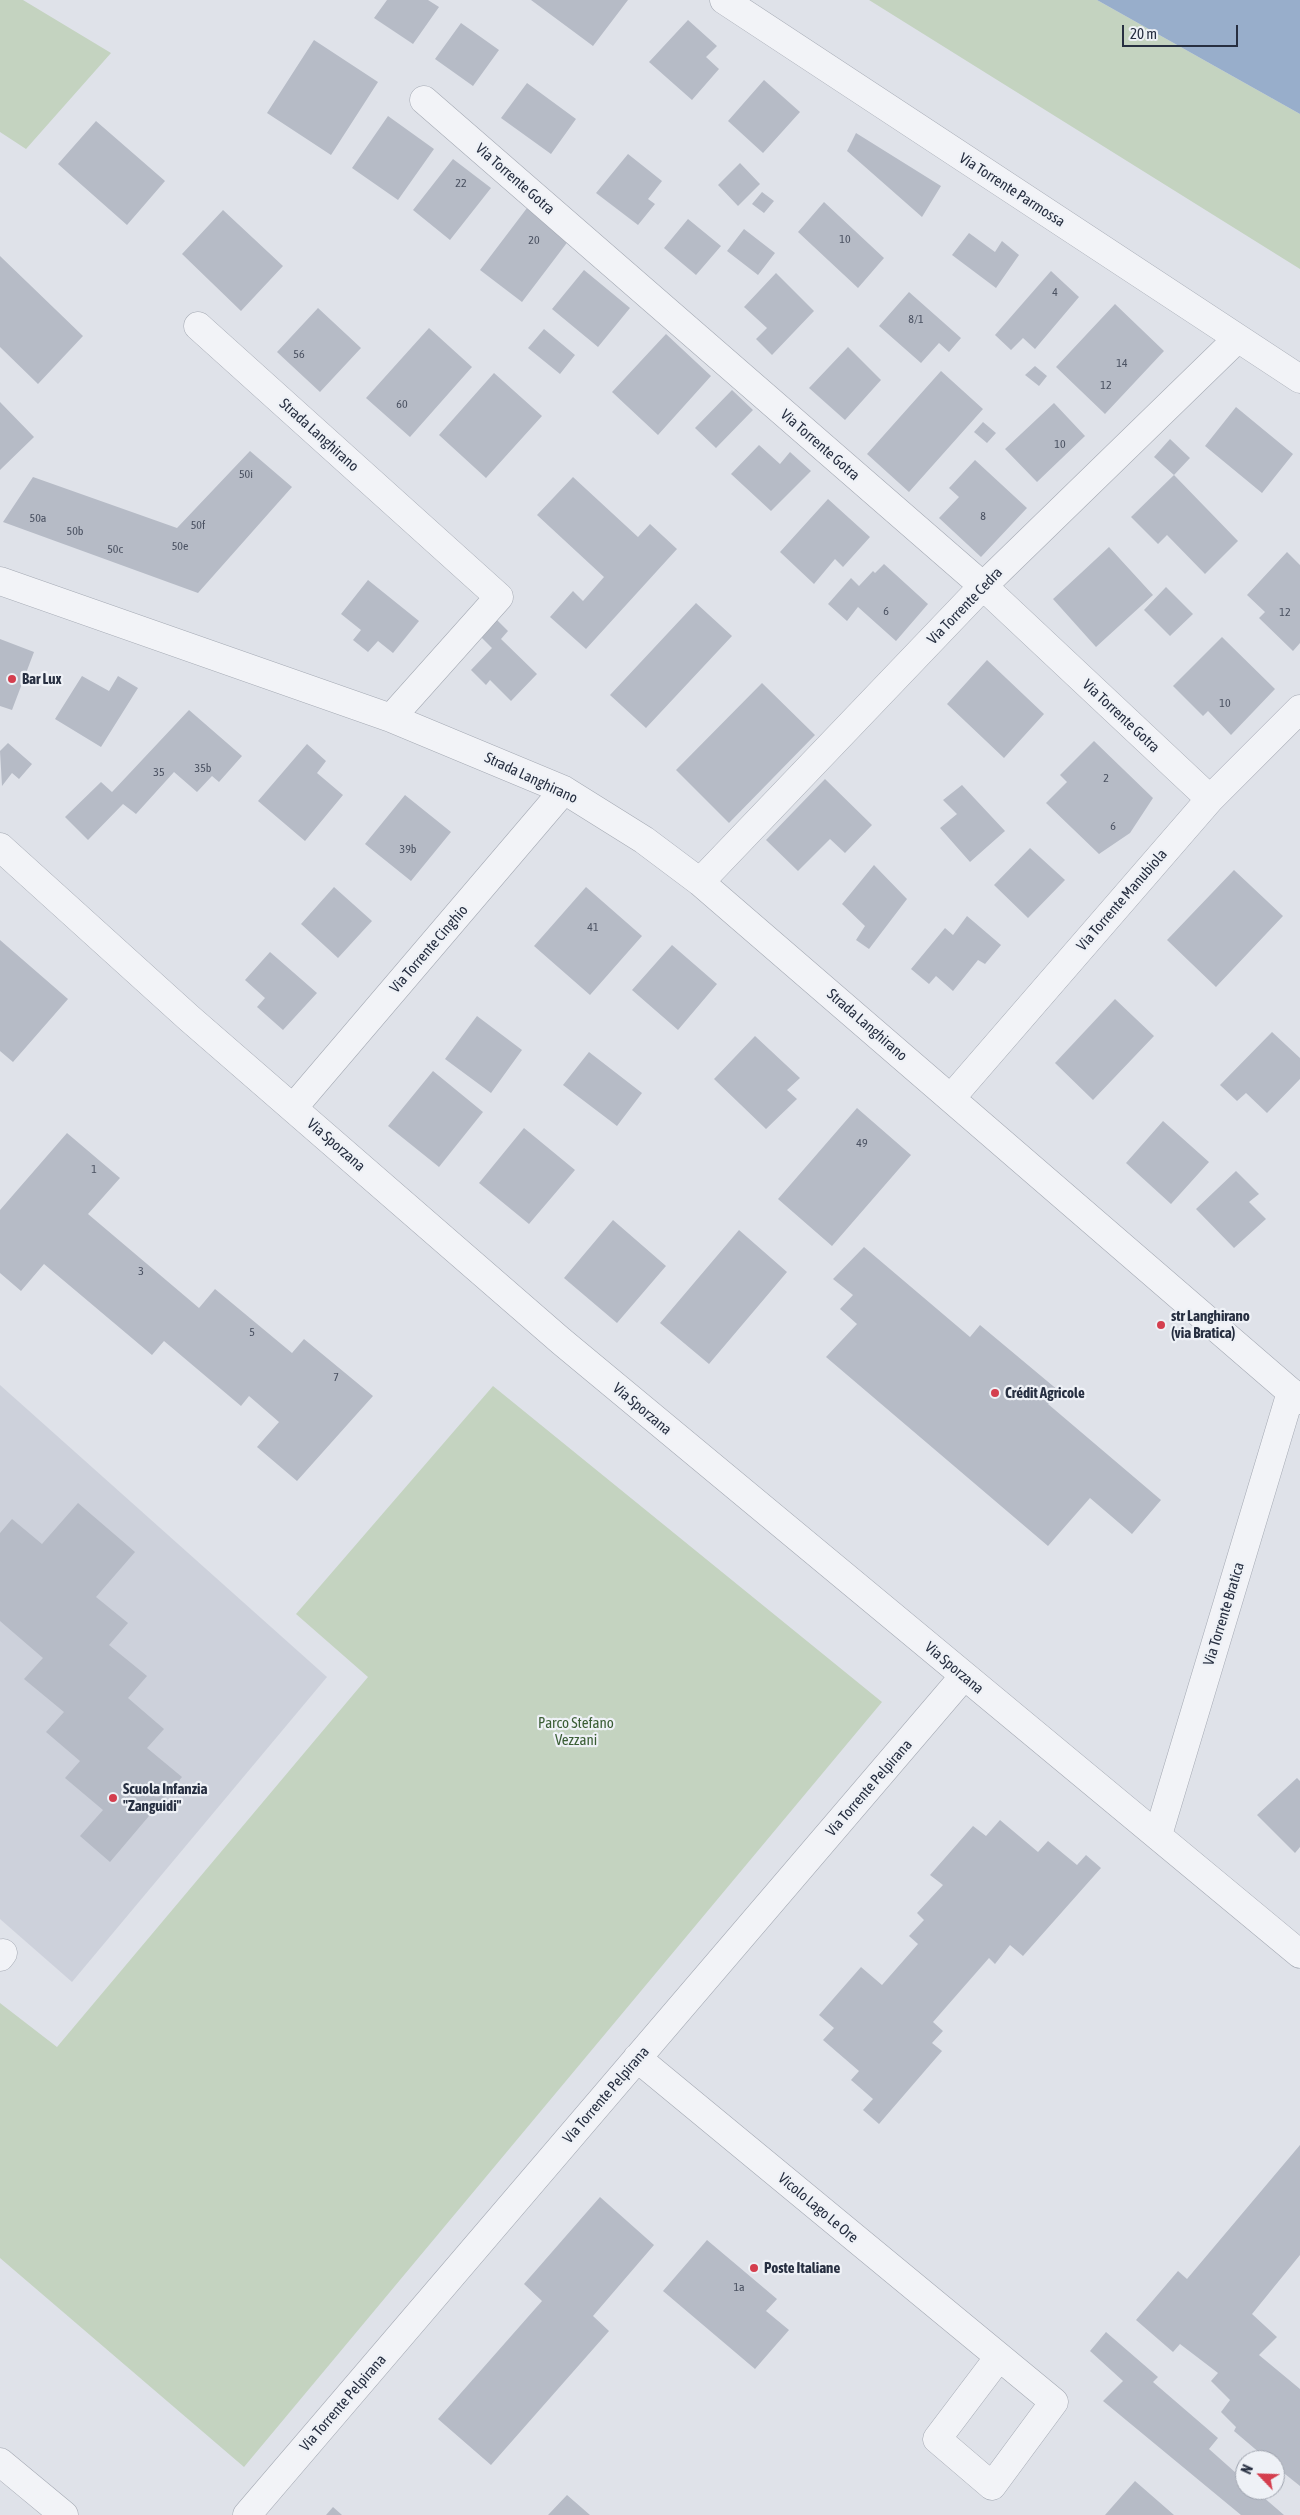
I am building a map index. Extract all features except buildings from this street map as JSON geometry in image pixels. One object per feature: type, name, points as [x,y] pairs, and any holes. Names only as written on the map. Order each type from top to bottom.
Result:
[{"type":"street","name":"Via Torrente Parmossa","points":[[724,0],[1300,379]]},
{"type":"street","name":"Via Torrente Gotra","points":[[424,100],[983,586],[1210,798]]},
{"type":"street","name":"Strada Langhirano","points":[[198,326],[499,597],[391,718]]},
{"type":"street","name":"Via Torrente Cedra","points":[[700,882],[983,586],[1237,339]]},
{"type":"street","name":"Strada Langhirano","points":[[0,580],[391,718],[564,790],[644,840],[700,882],[1296,1396]]},
{"type":"street","name":"Via Torrente Manubiola","points":[[951,1098],[1210,798],[1300,709]]},
{"type":"street","name":"Via Torrente Cinghio","points":[[293,1108],[564,790]]},
{"type":"street","name":"Via Sporzana","points":[[0,847],[165,997],[561,1341],[1300,1954]]},
{"type":"street","name":"Via Torrente Bratica","points":[[1158,1835],[1296,1396]]},
{"type":"street","name":"Via Torrente Pelpirana","points":[[247,2515],[964,1676]]},
{"type":"street","name":"Vicolo Lago Le Ore","points":[[638,2058],[1054,2402],[992,2486],[937,2439],[999,2357]]},
{"type":"street","points":[[0,2462],[64,2515]]},
{"type":"shaded area","name":"Scuola Infanzia \"Zanguidi\"","points":[[0,1385],[327,1677],[72,1982],[0,1919]]},
{"type":"green space","points":[[0,0],[23,0],[111,53],[26,149],[0,132]]},
{"type":"green space","points":[[869,0],[1097,0],[1300,114],[1300,269]]},
{"type":"green space","name":"Parco Stefano Vezzani","points":[[493,1386],[882,1702],[244,2467],[0,2258],[0,2003],[57,2047],[368,1677],[296,1614]]},
{"type":"water","points":[[1097,0],[1300,0],[1300,114]]},
{"type":"place","name":"Bar Lux","points":[[12,679]]},
{"type":"place","name":"str Langhirano (via Bratica)","points":[[1161,1325]]},
{"type":"place","name":"Crédit Agricole","points":[[995,1393]]},
{"type":"place","name":"Scuola Infanzia \"Zanguidi\"","points":[[113,1798]]},
{"type":"place","name":"Poste Italiane","points":[[754,2268]]}]
